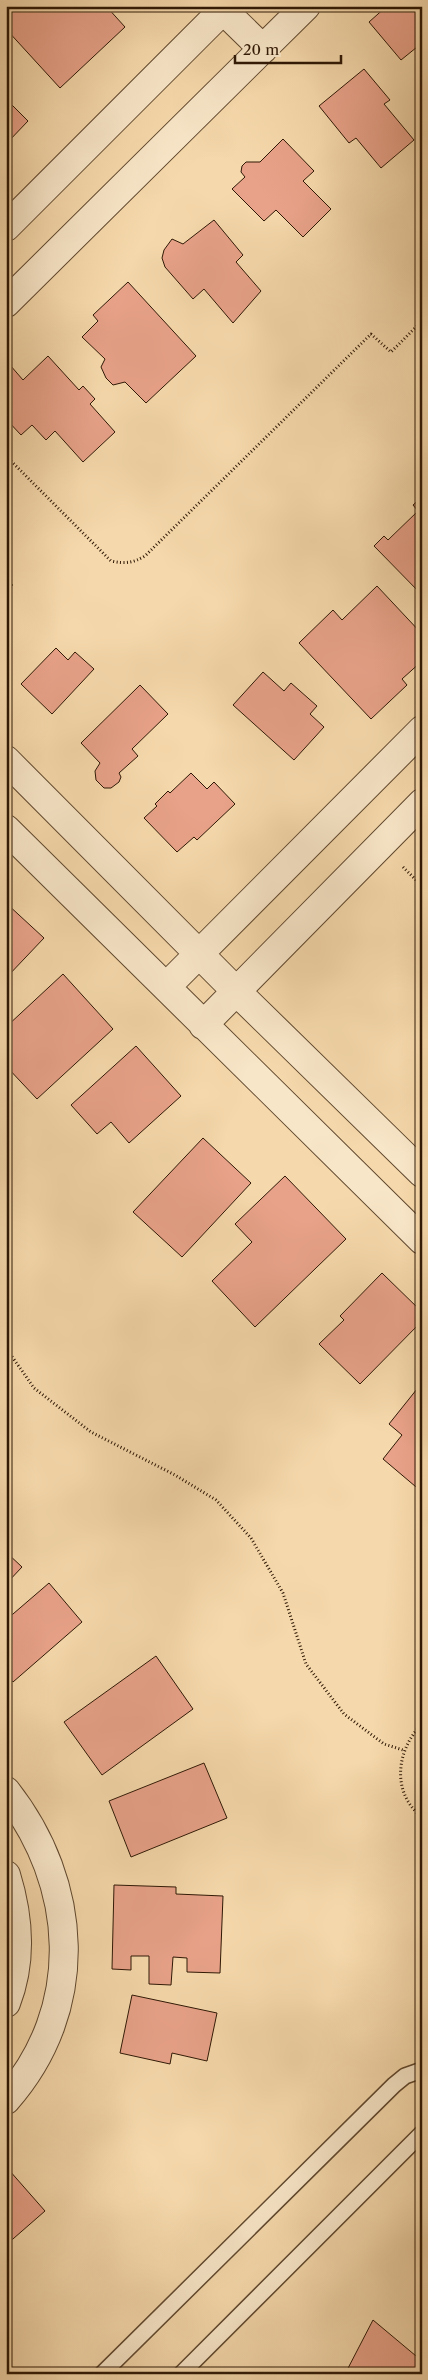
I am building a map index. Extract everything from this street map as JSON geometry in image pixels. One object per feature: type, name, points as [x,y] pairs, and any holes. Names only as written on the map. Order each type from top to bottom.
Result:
[{"type":"street","points":[[6,304],[306,6]]},
{"type":"street","points":[[6,226],[225,8],[263,49]]},
{"type":"street","points":[[166,987],[422,730]]},
{"type":"street","points":[[6,760],[236,991],[422,1173]]},
{"type":"street","points":[[203,1024],[422,803]]},
{"type":"street","points":[[6,829],[422,1240]]},
{"type":"street","points":[[6,1791],[25,1815],[44,1851],[58,1890],[64,1930],[63,1972],[55,2012],[41,2050],[20,2085],[6,2100]]},
{"type":"street","points":[[6,1875],[13,1897],[18,1929],[16,1962],[6,2003]]},
{"type":"lane","points":[[102,2374],[394,2086],[405,2076],[422,2070]]},
{"type":"lane","points":[[181,2374],[422,2133]]},
{"type":"path","points":[[6,456],[111,561],[123,564],[135,562],[145,556],[371,334],[391,352],[422,321]]},
{"type":"path","points":[[6,1348],[34,1388],[91,1432],[175,1475],[216,1500],[251,1538],[283,1593],[306,1664],[344,1714],[384,1744],[403,1750]]},
{"type":"path","points":[[422,1724],[412,1734],[403,1750],[400,1766],[401,1784],[406,1800],[422,1817]]},
{"type":"building","points":[[13,6],[106,6],[125,27],[60,88],[6,29],[6,12]]},
{"type":"building","points":[[387,6],[422,6],[422,43],[401,60],[369,22]]},
{"type":"building","points":[[364,69],[390,100],[384,104],[414,140],[381,168],[356,138],[349,143],[319,106]]},
{"type":"building","points":[[6,99],[28,121],[6,144]]},
{"type":"building","points":[[283,139],[314,171],[303,181],[331,209],[303,237],[276,210],[264,221],[232,189],[245,177],[241,172],[242,166],[246,162],[260,162]]},
{"type":"building","points":[[214,220],[243,255],[236,262],[261,291],[233,323],[204,289],[193,299],[165,267],[162,258],[164,250],[172,239],[183,244]]},
{"type":"building","points":[[128,282],[196,356],[146,403],[125,382],[113,385],[106,378],[101,367],[105,359],[82,337],[98,321],[93,315]]},
{"type":"building","points":[[48,356],[79,390],[83,386],[95,399],[90,404],[115,432],[83,462],[55,431],[46,440],[32,425],[21,435],[6,419],[6,368],[10,365],[23,380]]},
{"type":"building","points":[[422,497],[422,595],[374,546],[384,536],[388,540],[418,511],[413,505]]},
{"type":"building","points":[[6,578],[13,585],[6,591]]},
{"type":"building","points":[[377,586],[422,634],[422,661],[402,679],[407,685],[371,719],[299,643],[333,610],[342,620]]},
{"type":"building","points":[[56,648],[68,660],[75,652],[94,669],[52,714],[21,684]]},
{"type":"building","points":[[263,672],[284,691],[291,683],[317,706],[310,714],[324,727],[294,760],[233,705]]},
{"type":"building","points":[[140,685],[168,714],[132,749],[138,756],[119,773],[121,777],[119,782],[111,788],[104,788],[96,780],[95,771],[100,763],[81,743]]},
{"type":"building","points":[[191,773],[207,789],[214,782],[235,804],[197,840],[194,837],[177,852],[144,818],[157,806],[155,804],[168,791],[170,793]]},
{"type":"building","points":[[6,903],[44,938],[6,978]]},
{"type":"building","points":[[63,974],[113,1029],[37,1099],[6,1066],[6,1027]]},
{"type":"building","points":[[136,1046],[181,1096],[129,1143],[111,1122],[97,1134],[71,1105]]},
{"type":"building","points":[[203,1138],[251,1183],[182,1257],[133,1212]]},
{"type":"building","points":[[285,1176],[346,1239],[255,1327],[212,1281],[252,1242],[235,1224]]},
{"type":"building","points":[[382,1273],[422,1312],[422,1321],[360,1384],[319,1344],[344,1320],[340,1316]]},
{"type":"building","points":[[417,1389],[422,1393],[422,1492],[383,1459],[402,1435],[389,1424]]},
{"type":"building","points":[[6,1552],[22,1567],[6,1584]]},
{"type":"building","points":[[49,1583],[82,1622],[13,1682],[6,1674],[6,1620]]},
{"type":"building","points":[[156,1656],[193,1709],[102,1775],[64,1722]]},
{"type":"building","points":[[204,1763],[227,1818],[131,1857],[109,1801]]},
{"type":"building","points":[[114,1885],[176,1887],[176,1894],[223,1896],[220,1973],[187,1972],[187,1958],[173,1957],[171,1985],[149,1984],[149,1956],[131,1956],[131,1970],[112,1969]]},
{"type":"building","points":[[132,1995],[217,2013],[207,2061],[172,2053],[170,2064],[120,2053]]},
{"type":"building","points":[[9,2170],[45,2211],[6,2245],[6,2172]]},
{"type":"building","points":[[373,2320],[422,2361],[422,2374],[345,2374]]}]
